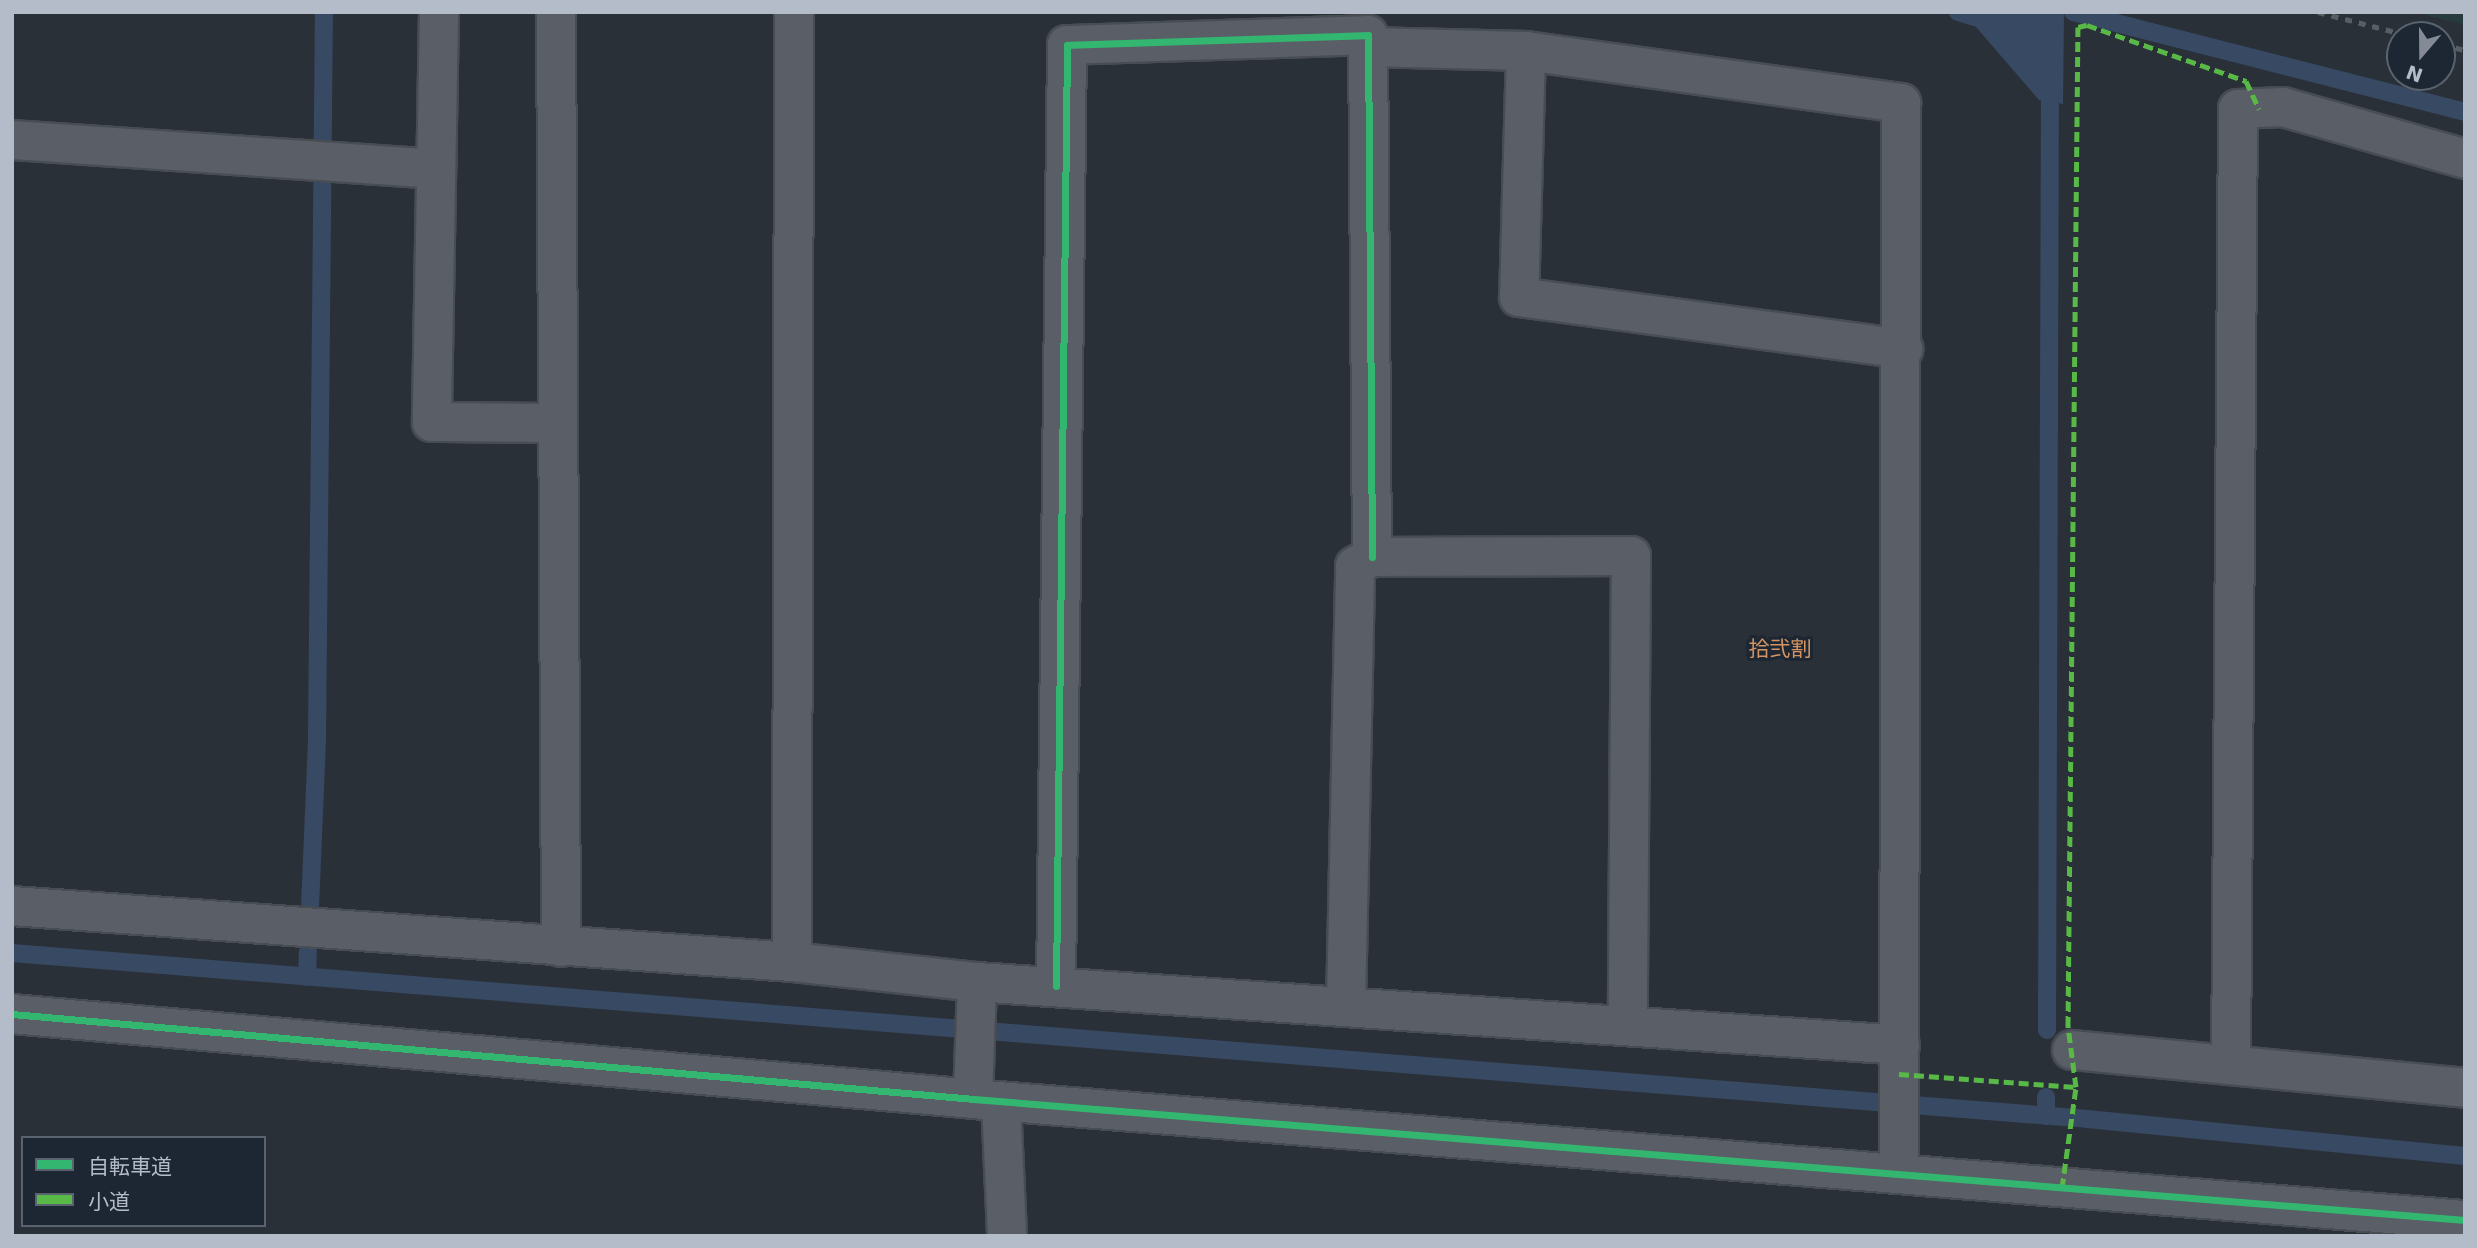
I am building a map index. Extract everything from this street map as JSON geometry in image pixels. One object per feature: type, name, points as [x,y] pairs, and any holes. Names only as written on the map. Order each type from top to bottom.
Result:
[{"type":"street","points":[[439,12],[432,422],[558,423]]},
{"type":"street","points":[[556,12],[561,947]]},
{"type":"street","points":[[792,962],[794,12]]},
{"type":"street","points":[[1056,986],[1067,45],[1368,35],[1372,557]]},
{"type":"street","points":[[1367,47],[1526,51],[1901,103],[1903,349],[1899,1156]]},
{"type":"street","points":[[1526,51],[1519,297],[1903,349]]},
{"type":"street","points":[[2231,1065],[2238,109],[2283,107],[2465,159]]},
{"type":"street","points":[[12,140],[436,169]]},
{"type":"street","points":[[1346,1007],[1356,566],[1372,557],[1631,556],[1628,1024]]},
{"type":"street","points":[[12,906],[792,962],[976,993],[1056,986],[1628,1024],[1900,1059]]},
{"type":"street","points":[[976,993],[983,1092],[1007,1236]]},
{"type":"street","points":[[12,1014],[983,1092],[1899,1156],[2465,1220]]},
{"type":"street","points":[[2072,1051],[2465,1088]]},
{"type":"green space","points":[[2413,12],[2465,12],[2465,25]]},
{"type":"water","points":[[1978,12],[2064,12],[2063,104],[2039,100],[1976,27]]},
{"type":"waterway","points":[[310,907],[317,737],[324,12]]},
{"type":"waterway","points":[[1958,12],[1998,24]]},
{"type":"waterway","points":[[2073,12],[2465,112]]},
{"type":"waterway","points":[[2047,1030],[2050,78]]},
{"type":"waterway","points":[[307,977],[308,951]]},
{"type":"waterway","points":[[12,953],[2087,1119],[2465,1156]]},
{"type":"waterway","points":[[2046,1097],[2046,1116]]},
{"type":"railway","points":[[2318,12],[2386,30]]},
{"type":"railway","points":[[2456,48],[2465,50]]},
{"type":"marked path","points":[[2062,1188],[2076,1087],[2068,1026],[2078,27],[2087,25],[2246,81],[2259,109]]},
{"type":"marked path","points":[[1899,1074],[2076,1087]]},
{"type":"cycle path","points":[[1056,986],[1067,45],[1368,35],[1372,557]]},
{"type":"cycle path","points":[[12,1014],[973,1099],[2465,1220]]},
{"type":"district","name":"拾弐割","points":[[1780,649]]}]
